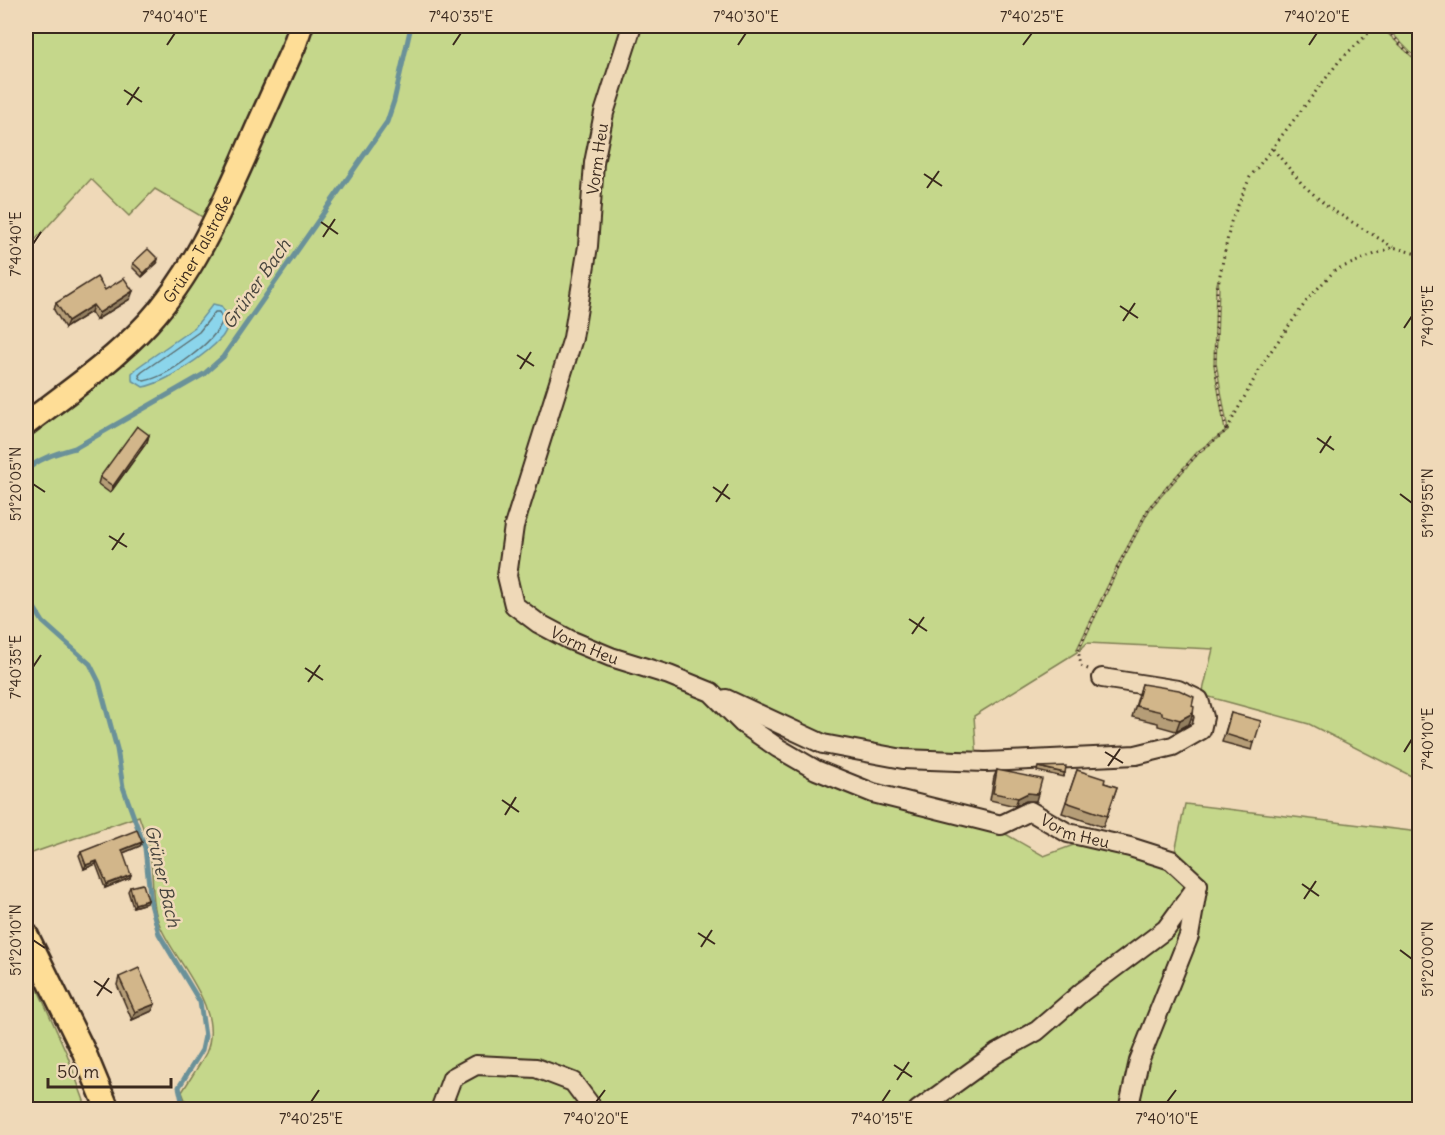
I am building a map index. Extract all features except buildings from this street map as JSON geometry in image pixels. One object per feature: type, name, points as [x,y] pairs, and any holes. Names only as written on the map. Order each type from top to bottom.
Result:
[{"type":"main road","name":"Grüner Talstraße","points":[[26,424],[114,356],[149,322],[169,298],[218,214],[301,26]]},
{"type":"main road","points":[[26,934],[84,1052],[108,1110]]},
{"type":"street","name":"Vorm Heu","points":[[632,26],[603,114],[594,163],[588,246],[573,338],[514,525],[507,576],[514,605],[538,623],[570,640],[711,692],[742,723],[778,748],[816,770],[873,793],[1001,825],[1030,812],[1068,833],[1130,847],[1171,860],[1198,885]]},
{"type":"street","points":[[711,692],[823,744],[903,759],[985,762],[1136,755],[1173,746],[1201,730],[1204,717],[1199,700],[1178,690],[1102,678]]},
{"type":"street","points":[[918,1110],[997,1053],[1037,1031],[1082,992],[1166,930],[1198,885]]},
{"type":"street","points":[[1128,1110],[1139,1061],[1189,936],[1198,885]]},
{"type":"street","points":[[440,1110],[452,1078],[476,1065],[536,1068],[545,1071],[573,1082],[594,1110]]},
{"type":"path","points":[[1226,431],[1215,366],[1217,289],[1231,222],[1250,177],[1340,60],[1376,26]]},
{"type":"path","points":[[1383,26],[1410,54],[1419,60]]},
{"type":"path","points":[[1272,148],[1303,185],[1329,208],[1394,247],[1419,255]]},
{"type":"path","points":[[1102,678],[1082,666],[1078,650],[1149,508],[1198,453],[1226,431],[1264,361],[1308,299],[1335,270],[1394,247]]},
{"type":"green space","points":[[26,26],[292,26],[204,218],[155,189],[129,216],[91,179],[27,249]]},
{"type":"green space","points":[[310,26],[623,26],[615,59],[593,118],[591,162],[571,337],[505,574],[537,625],[711,694],[776,749],[1002,832],[1044,856],[1087,840],[1168,863],[1193,886],[1164,927],[1082,990],[912,1109],[599,1109],[571,1075],[472,1063],[435,1109],[189,1110],[182,1092],[206,1053],[210,1036],[209,1020],[197,988],[168,942],[157,918],[149,847],[139,816],[29,854],[26,849],[26,438],[133,349]]},
{"type":"green space","points":[[635,26],[1380,26],[1419,62],[1419,780],[1309,724],[1202,695],[1213,649],[1087,643],[1079,651],[1150,509],[1199,453],[1228,430],[1216,363],[1218,280],[1214,365],[1225,431],[1198,451],[1149,507],[1119,562],[1077,652],[974,716],[977,760],[843,746],[613,654],[520,605],[510,576],[517,526],[574,341],[597,163]]},
{"type":"green space","points":[[1385,26],[1419,26],[1419,58],[1411,53]]},
{"type":"green space","points":[[1185,804],[1419,832],[1419,1109],[1131,1110],[1202,884],[1174,857]]},
{"type":"green space","points":[[1180,923],[1184,933],[1125,1109],[924,1110]]},
{"type":"green space","points":[[26,963],[67,1054],[87,1109],[26,1109]]},
{"type":"green space","points":[[477,1070],[540,1075],[569,1085],[589,1110],[445,1110],[456,1082]]},
{"type":"water","points":[[213,304],[221,306],[231,320],[215,344],[196,360],[163,380],[143,387],[132,380],[132,373],[138,367],[195,327]]},
{"type":"waterway","name":"Grüner Bach","points":[[26,471],[42,459],[75,448],[204,374],[223,357],[387,122],[411,26]]},
{"type":"waterway","name":"Grüner Bach","points":[[26,590],[43,622],[90,664],[99,682],[117,749],[123,787],[145,848],[151,904],[159,934],[200,1002],[205,1036],[202,1050],[179,1087],[184,1110]]}]
